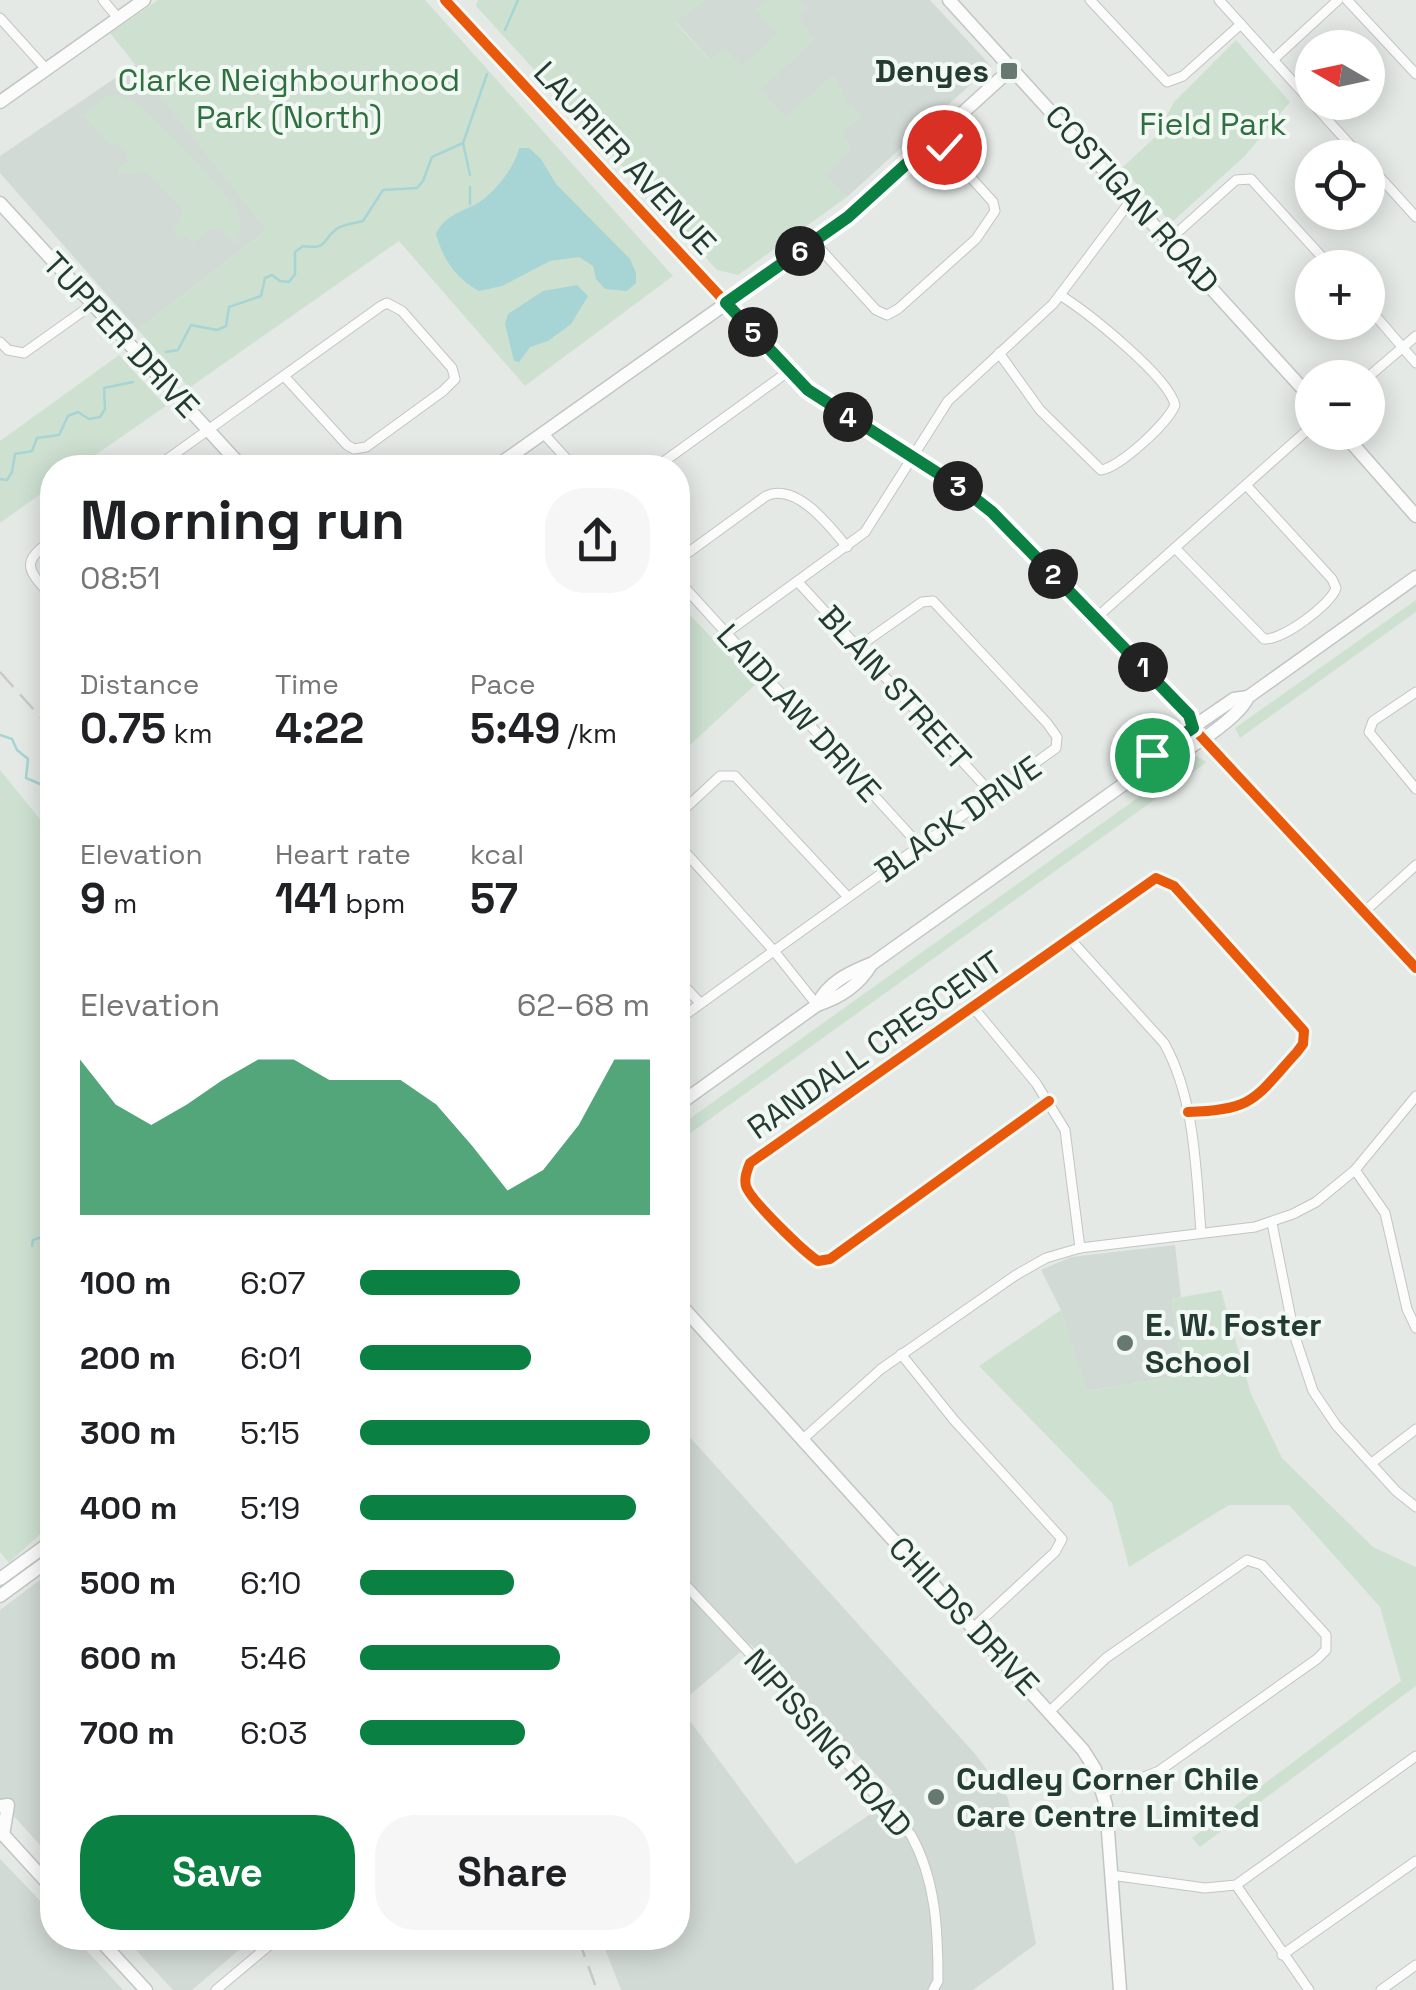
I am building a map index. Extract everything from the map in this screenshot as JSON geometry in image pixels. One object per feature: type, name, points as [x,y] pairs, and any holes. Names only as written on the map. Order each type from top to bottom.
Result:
[{"type":"street","points":[[103,0],[118,18]]},
{"type":"street","points":[[0,102],[144,0]]},
{"type":"street","name":"LAURIER AVENUE","points":[[444,0],[808,390],[992,512],[1189,715],[1198,733],[1416,968]]},
{"type":"street","name":"COSTIGAN ROAD","points":[[949,0],[1295,380]]},
{"type":"street","points":[[1090,0],[1168,82],[1183,76],[1241,24]]},
{"type":"street","points":[[1219,0],[1346,140]]},
{"type":"street","points":[[1273,60],[1338,0]]},
{"type":"street","points":[[1348,0],[1415,72]]},
{"type":"street","points":[[0,18],[46,69]]},
{"type":"street","points":[[512,455],[848,217],[1012,68]]},
{"type":"street","points":[[814,241],[876,310],[887,315],[898,309],[976,239],[995,211],[994,202],[935,138]]},
{"type":"street","points":[[1169,240],[1236,180],[1251,179],[1316,250]]},
{"type":"street","points":[[1385,183],[1416,217]]},
{"type":"street","points":[[726,633],[848,547],[874,522],[948,401],[1060,294],[1132,199]]},
{"type":"street","name":"TUPPER DRIVE","points":[[0,202],[231,455]]},
{"type":"street","points":[[999,353],[1040,410],[1101,470],[1114,466],[1166,420],[1175,406],[1170,394],[1121,341],[1060,294]]},
{"type":"street","points":[[173,455],[208,429],[387,303],[395,305],[415,326],[452,368],[455,379],[366,446],[354,449],[284,376]]},
{"type":"street","points":[[0,342],[8,350],[24,353],[93,304]]},
{"type":"street","points":[[1385,327],[1416,363]]},
{"type":"street","points":[[1385,362],[1416,336]]},
{"type":"street","points":[[673,455],[788,371]]},
{"type":"street","points":[[543,433],[563,455]]},
{"type":"street","points":[[1096,618],[1295,441]]},
{"type":"street","points":[[1358,450],[1416,516]]},
{"type":"street","points":[[1174,548],[1264,639],[1276,638],[1329,602],[1336,588],[1332,579],[1246,485]]},
{"type":"street","points":[[690,552],[776,492],[821,516],[848,547]]},
{"type":"street","points":[[40,549],[29,563],[30,571],[40,582]]},
{"type":"street","points":[[690,1096],[817,1005],[824,990],[872,963],[1145,769],[1162,765],[1198,733],[1244,708],[1248,697],[1416,577]]},
{"type":"street","name":"BLAIN STREET","points":[[798,582],[993,794]]},
{"type":"street","name":"LAIDLAW DRIVE","points":[[690,593],[920,846]]},
{"type":"street","name":"BLACK DRIVE","points":[[690,1011],[1052,752],[1057,737],[950,616],[932,601],[922,602],[858,647]]},
{"type":"street","points":[[1416,692],[1373,721],[1369,728],[1370,736],[1416,789]]},
{"type":"street","points":[[690,804],[720,776],[735,776],[848,897]]},
{"type":"street","points":[[690,857],[817,1005]]},
{"type":"street","points":[[1364,912],[1416,866]]},
{"type":"street","name":"RANDALL CRESCENT","points":[[1050,1101],[830,1258],[818,1261],[805,1253],[746,1190],[745,1174],[750,1163],[1142,885],[1161,878],[1174,886],[1302,1027],[1303,1044],[1253,1100],[1228,1108],[1188,1112]]},
{"type":"street","points":[[1070,939],[1164,1043],[1175,1063],[1188,1112],[1201,1232]]},
{"type":"street","points":[[690,992],[700,1003]]},
{"type":"street","points":[[972,1006],[1050,1101],[1065,1130],[1080,1248]]},
{"type":"street","points":[[802,1438],[901,1354],[1046,1258],[1080,1248],[1272,1223],[1316,1202],[1355,1170],[1416,1096]]},
{"type":"street","points":[[1355,1170],[1384,1214],[1407,1309],[1416,1328]]},
{"type":"street","points":[[1272,1223],[1294,1334],[1313,1391],[1336,1425],[1396,1492],[1416,1507]]},
{"type":"street","name":"CHILDS DRIVE","points":[[690,1315],[1083,1750],[1103,1792],[1120,1990]]},
{"type":"street","points":[[901,1354],[954,1420],[1062,1540],[1055,1552],[973,1628]]},
{"type":"street","points":[[1373,1462],[1416,1429]]},
{"type":"street","points":[[0,1579],[40,1550]]},
{"type":"street","points":[[1050,1710],[1106,1658],[1247,1560],[1262,1564],[1326,1635],[1322,1655],[1173,1760],[1142,1780],[1103,1792]]},
{"type":"street","points":[[0,1596],[40,1567]]},
{"type":"street","name":"NIPISSING ROAD","points":[[690,1590],[911,1835],[924,1860],[934,1899],[938,1980],[933,1990]]},
{"type":"street","points":[[1111,1875],[1205,1888],[1236,1885],[1416,1756]]},
{"type":"street","points":[[0,1806],[8,1806],[2,1833],[40,1875]]},
{"type":"street","points":[[1282,1955],[1416,1861]]},
{"type":"street","points":[[1236,1885],[1308,1990]]},
{"type":"street","points":[[109,1950],[146,1990]]},
{"type":"street","points":[[216,1990],[264,1950]]},
{"type":"street","points":[[1381,1990],[1416,1965]]},
{"type":"shaded area","points":[[705,0],[930,0],[991,66],[847,197],[762,117],[675,21]]},
{"type":"shaded area","points":[[136,64],[267,230],[138,330],[0,173],[0,156]]},
{"type":"shaded area","name":"E. W. Foster School","points":[[1175,1245],[1181,1297],[1172,1299],[1183,1376],[1086,1391],[1061,1310],[1041,1270],[1071,1257]]},
{"type":"shaded area","points":[[690,1437],[976,1755],[1008,1798],[1036,1944],[973,1990],[621,1990],[606,1950],[690,1950],[690,1721],[796,1864],[875,1811],[893,1792],[750,1644],[690,1695]]},
{"type":"shaded area","points":[[40,1580],[40,1845],[0,1801],[0,1610]]},
{"type":"shaded area","points":[[0,1859],[40,1901],[40,1950],[86,1950],[123,1990],[0,1990]]},
{"type":"shaded area","points":[[136,1950],[239,1950],[192,1990],[173,1990]]},
{"type":"green space","name":"Clarke Neighbourhood Park (North)","points":[[158,0],[425,0],[673,276],[525,386],[399,241],[189,388],[138,330],[267,230],[110,33]]},
{"type":"green space","points":[[478,0],[705,0],[675,22],[710,60],[725,48],[742,67],[777,34],[756,10],[767,0],[800,0],[807,9],[798,17],[814,40],[760,90],[786,118],[833,75],[848,105],[852,104],[861,118],[841,132],[852,148],[825,176],[847,197],[738,275],[717,270],[476,6]]},
{"type":"green space","name":"Field Park","points":[[1236,40],[1290,102],[1245,156],[1171,223],[1122,168],[1155,137],[1174,102]]},
{"type":"green space","points":[[118,95],[140,106],[193,158],[238,211],[241,233],[235,244],[220,228],[209,230],[193,243],[184,236],[177,237],[174,231],[184,211],[146,171],[118,175],[120,167],[129,161],[122,145],[110,144],[84,116],[107,96]]},
{"type":"green space","points":[[119,355],[166,406],[95,455],[40,455],[40,495],[0,523],[0,441]]},
{"type":"green space","points":[[1416,600],[1416,612],[1240,738],[1235,728]]},
{"type":"green space","points":[[690,615],[756,684],[690,745]]},
{"type":"green space","points":[[1196,756],[1207,762],[690,1133],[690,1118]]},
{"type":"green space","points":[[0,770],[40,819],[40,1534],[9,1563],[0,1552]]},
{"type":"green space","points":[[1221,1290],[1251,1394],[1282,1458],[1373,1547],[1416,1567],[1416,1686],[1200,1847],[1192,1838],[1401,1681],[1380,1607],[1289,1505],[1229,1505],[1129,1567],[1112,1503],[979,1366],[1061,1310],[1087,1391],[1183,1376],[1172,1299]]},
{"type":"water","points":[[519,148],[529,148],[541,159],[556,184],[630,259],[636,283],[627,291],[605,289],[596,279],[593,266],[579,257],[550,261],[502,286],[479,291],[451,267],[436,234],[440,227],[492,191],[509,170]]},
{"type":"water","points":[[577,285],[588,296],[571,324],[548,341],[530,347],[519,362],[514,361],[505,324],[508,314],[543,291]]},
{"type":"waterway","points":[[505,30],[518,0]]},
{"type":"waterway","points":[[470,175],[463,143],[487,74]]},
{"type":"waterway","points":[[166,352],[178,350],[191,325],[217,330],[226,326],[229,307],[261,296],[265,278],[272,275],[289,282],[295,274],[295,252],[303,246],[321,245],[338,228],[363,221],[383,190],[417,188],[432,157],[463,143]]},
{"type":"waterway","points":[[470,187],[470,204]]},
{"type":"waterway","points":[[0,479],[7,480],[12,472],[15,454],[32,451],[37,438],[59,435],[68,416],[78,412],[89,419],[100,417],[105,409],[104,388],[133,382]]},
{"type":"waterway","points":[[0,735],[12,739],[28,759],[26,778],[40,784]]},
{"type":"waterway","points":[[32,1246],[33,1240],[40,1238]]},
{"type":"railway","points":[[0,672],[40,717]]},
{"type":"railway","points":[[582,1950],[597,1990]]},
{"type":"cycle path","points":[[445,0],[808,391],[992,512],[1189,715],[1193,728],[1416,968]]},
{"type":"cycle path","points":[[1049,1101],[830,1259],[818,1261],[801,1247],[767,1214],[746,1186],[750,1163],[1156,878],[1174,886],[1304,1031],[1303,1044],[1297,1052],[1252,1098],[1227,1108],[1188,1112]]},
{"type":"place","name":"Denyes","points":[[1009,71]]},
{"type":"place","name":"E. W. Foster School","points":[[1125,1343]]},
{"type":"place","name":"Cudley Corner Chile Care Centre Limited","points":[[936,1797]]},
{"type":"route","points":[[944,147],[935,138],[848,217],[726,303],[808,390],[992,512],[1189,715],[1193,728],[1152,755]]}]
